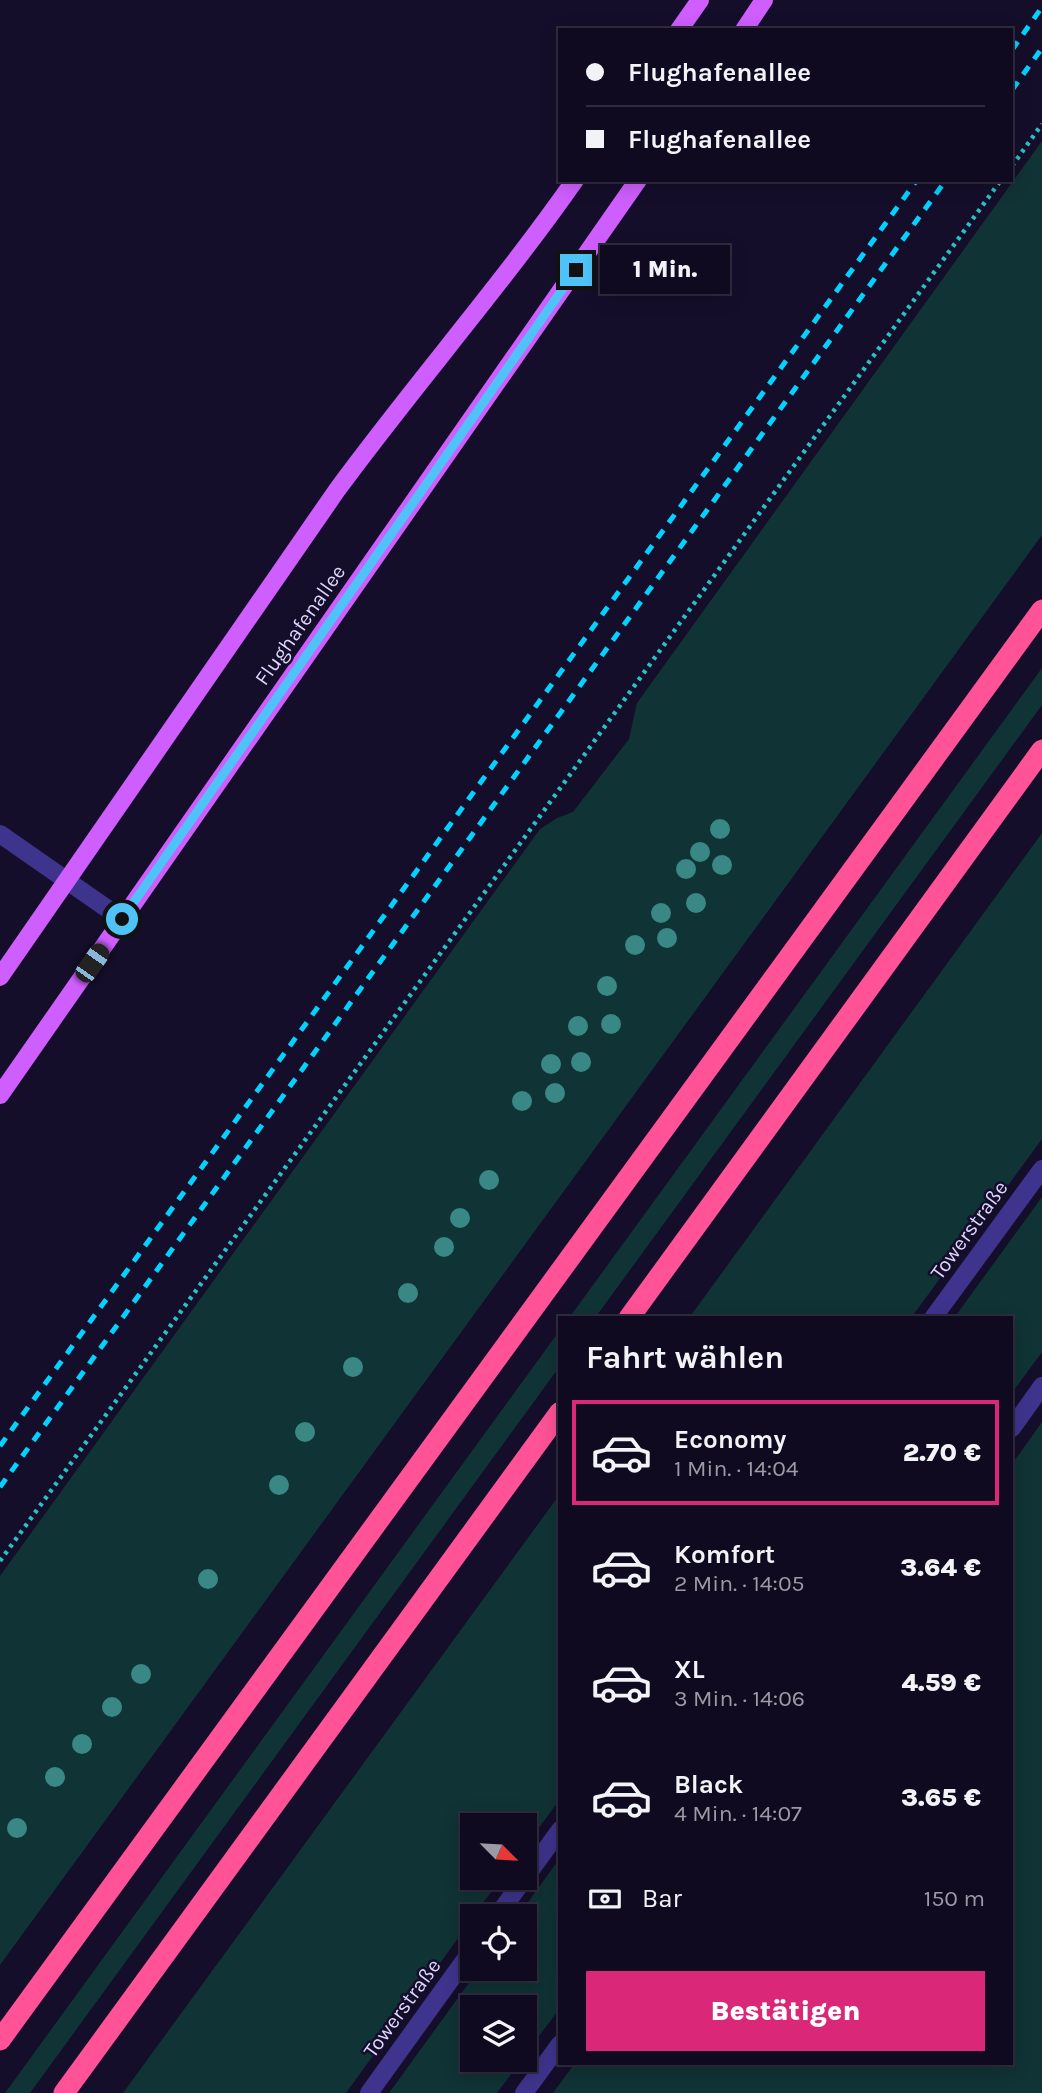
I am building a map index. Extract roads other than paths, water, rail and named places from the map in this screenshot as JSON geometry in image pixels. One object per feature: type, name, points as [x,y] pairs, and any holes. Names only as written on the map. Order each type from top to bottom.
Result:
[{"type":"highway","points":[[0,2040],[1042,610]]},
{"type":"highway","points":[[630,1316],[1042,750]]},
{"type":"highway","points":[[64,2093],[558,1415]]},
{"type":"main road","points":[[681,28],[700,0]]},
{"type":"main road","points":[[745,28],[764,0]]},
{"type":"main road","points":[[0,977],[337,490],[394,412],[537,234],[574,182]]},
{"type":"main road","name":"Flughafenallee","points":[[0,1095],[637,182]]},
{"type":"street","points":[[0,834],[122,919]]},
{"type":"street","name":"Towerstraße","points":[[934,1316],[1042,1169]]},
{"type":"street","points":[[1013,1427],[1042,1386]]},
{"type":"street","points":[[506,1904],[558,1833]]},
{"type":"street","name":"Towerstraße","points":[[369,2093],[460,1967]]},
{"type":"street","points":[[524,2093],[558,2047]]},
{"type":"railway","points":[[1013,49],[1042,7]]},
{"type":"railway","points":[[1013,89],[1042,48]]},
{"type":"railway","points":[[0,1446],[916,182]]},
{"type":"railway","points":[[0,1487],[945,182]]}]
